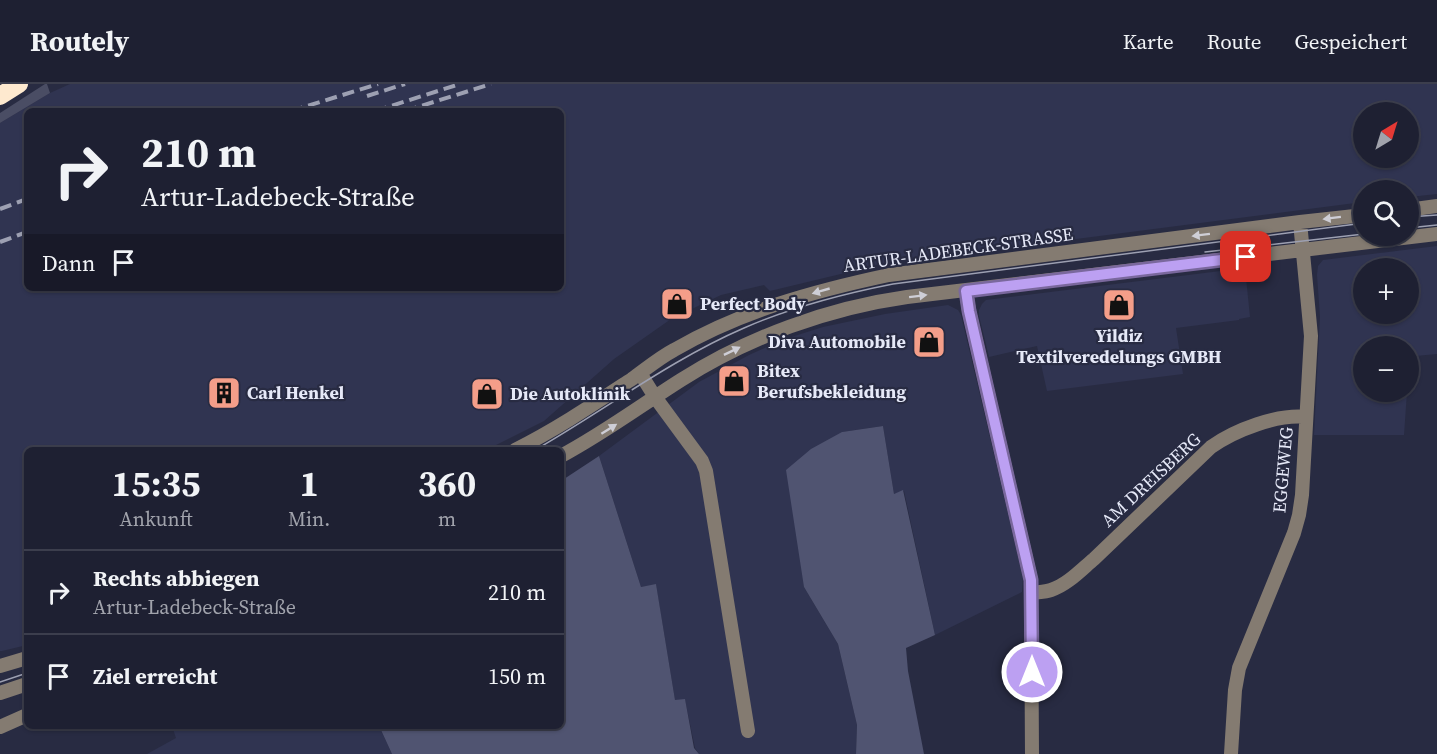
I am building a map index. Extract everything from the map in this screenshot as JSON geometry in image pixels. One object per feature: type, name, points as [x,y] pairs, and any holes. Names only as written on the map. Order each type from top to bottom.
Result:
[{"type":"highway","points":[[0,96],[19,84]]},
{"type":"street","points":[[1419,208],[1437,206]]},
{"type":"street","name":"ARTUR-LADEBECK-STRASSE","points":[[521,447],[569,421],[673,350],[693,339],[734,320],[775,305],[842,285],[889,275],[1353,216]]},
{"type":"street","points":[[1300,222],[1303,250]]},
{"type":"street","points":[[564,454],[610,428],[718,358],[785,328],[867,304],[901,298],[1437,234]]},
{"type":"street","name":"EGGEWEG","points":[[1231,754],[1235,690],[1239,668],[1294,533],[1302,495],[1311,336],[1303,250]]},
{"type":"street","points":[[966,291],[1031,580],[1032,754]]},
{"type":"street","points":[[640,373],[655,398],[696,452],[706,471],[748,731]]},
{"type":"street","name":"AM DREISBERG","points":[[1032,593],[1049,591],[1059,586],[1094,559],[1222,439],[1239,430],[1287,417],[1306,417]]},
{"type":"street","points":[[0,666],[24,659]]},
{"type":"street","points":[[0,693],[24,685]]},
{"type":"street","points":[[0,728],[24,716]]},
{"type":"shaded area","points":[[47,84],[50,93],[0,123],[0,113]]},
{"type":"shaded area","points":[[70,84],[1437,84],[1437,194],[1419,196],[1419,180],[1353,180],[1353,203],[859,267],[849,272],[770,291],[764,285],[721,295],[671,319],[614,359],[544,421],[492,447],[24,447],[24,646],[0,651],[0,123],[24,109],[24,291],[564,291],[564,108],[25,108]]},
{"type":"shaded area","points":[[1437,246],[1437,354],[1419,356],[1419,336],[1353,336],[1353,402],[1406,402],[1404,435],[1314,435],[1320,317],[1318,266],[1323,260]]},
{"type":"shaded area","points":[[1245,268],[1250,317],[1176,328],[1183,374],[1047,391],[1037,346],[989,357],[979,316],[979,310],[986,300]]},
{"type":"shaded area","points":[[948,305],[958,310],[961,315],[1023,577],[1022,592],[935,635],[904,491],[894,494],[883,426],[842,432],[804,587],[838,644],[857,725],[856,754],[699,754],[695,748],[685,700],[675,700],[656,585],[641,587],[599,456],[699,382],[785,339],[823,327],[885,314]]},
{"type":"shaded area","points":[[883,426],[894,494],[903,490],[935,635],[906,648],[908,671],[924,754],[856,754],[857,725],[838,644],[804,587],[786,470],[811,449],[842,432]]},
{"type":"shaded area","points":[[599,456],[641,587],[656,584],[675,700],[685,699],[694,748],[699,754],[392,754],[381,730],[383,729],[564,729],[564,479]]},
{"type":"shaded area","points":[[173,729],[383,729],[381,730],[392,754],[147,754],[176,738]]},
{"type":"tram line","points":[[1419,216],[1437,215]]},
{"type":"tram line","points":[[540,447],[690,355],[762,320],[817,302],[893,284],[1353,224]]},
{"type":"tram line","points":[[1419,227],[1437,225]]},
{"type":"tram line","points":[[1205,252],[1353,235]]},
{"type":"tram line","points":[[0,682],[24,674]]},
{"type":"railway","points":[[301,108],[378,84]]},
{"type":"railway","points":[[367,96],[405,84]]},
{"type":"railway","points":[[384,108],[460,84]]},
{"type":"railway","points":[[415,108],[491,84]]},
{"type":"railway","points":[[0,209],[24,200]]},
{"type":"railway","points":[[0,242],[24,233]]},
{"type":"place","name":"Perfect Body","points":[[677,304]]},
{"type":"place","name":"Yildiz Textilveredelungs GMBH","points":[[1119,305]]},
{"type":"place","name":"Diva Automobile","points":[[929,342]]},
{"type":"place","name":"Bitex Berufsbekleidung","points":[[734,381]]},
{"type":"place","name":"Carl Henkel","points":[[224,393]]},
{"type":"place","name":"Die Autoklinik","points":[[487,394]]},
{"type":"route","points":[[1032,672],[1031,580],[966,291],[1246,257]]}]
